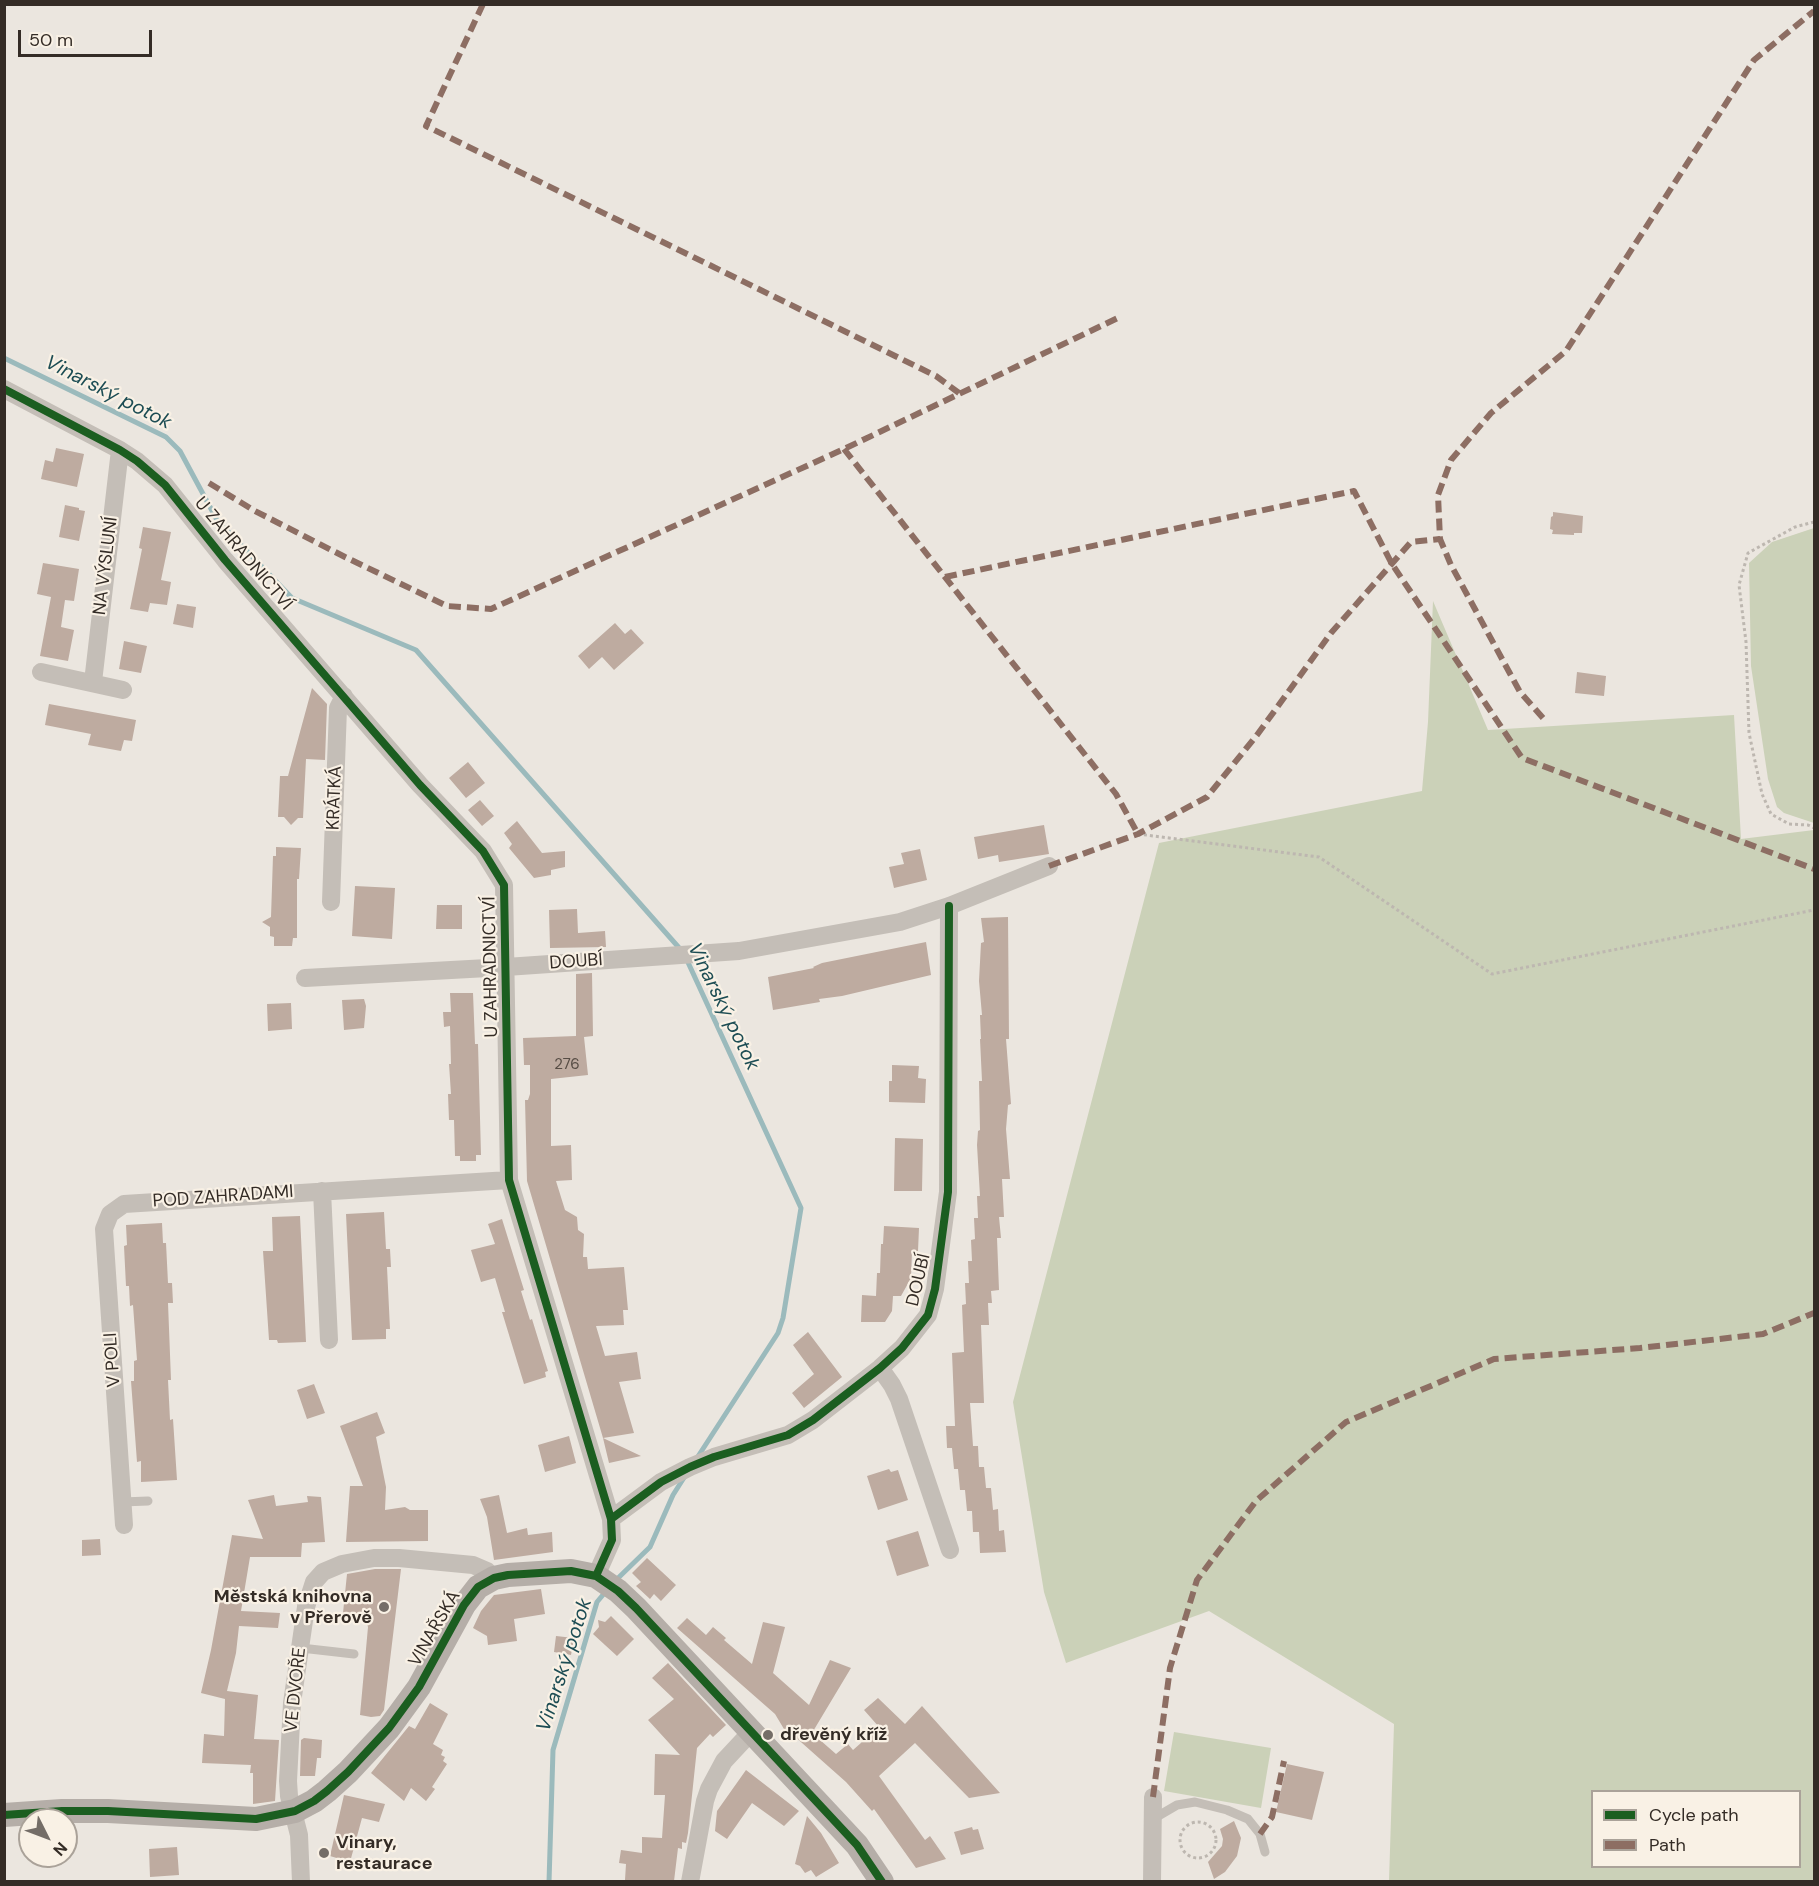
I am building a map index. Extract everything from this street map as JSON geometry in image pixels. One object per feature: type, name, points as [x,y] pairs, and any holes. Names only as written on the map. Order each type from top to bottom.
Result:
[{"type":"street","name":"U ZAHRADNICTVÍ","points":[[4,389],[137,460],[165,485],[225,560],[420,785],[483,850],[504,885],[509,1180],[611,1519],[612,1540],[596,1576]]},
{"type":"street","name":"NA VÝSLUNÍ","points":[[93,682],[120,450]]},
{"type":"street","points":[[41,672],[123,690]]},
{"type":"street","name":"KRÁTKÁ","points":[[331,902],[338,708],[344,696]]},
{"type":"street","name":"DOUBÍ","points":[[305,978],[739,951],[900,922],[949,906],[1049,866]]},
{"type":"street","name":"DOUBÍ","points":[[611,1519],[661,1482],[690,1467],[714,1457],[788,1435],[800,1428],[880,1368],[902,1348],[928,1315],[937,1278],[950,1160],[949,906]]},
{"type":"street","name":"POD ZAHRADAMI","points":[[124,1204],[509,1180]]},
{"type":"street","points":[[322,1191],[329,1340]]},
{"type":"street","name":"V POLI","points":[[123,1525],[104,1229],[110,1215],[124,1204]]},
{"type":"street","points":[[880,1368],[899,1399],[950,1550]]},
{"type":"street","name":"VE DVOŘE","points":[[301,1881],[299,1835],[295,1811],[289,1796],[288,1781],[292,1703],[309,1591],[317,1578],[330,1568],[357,1561],[399,1558],[473,1565],[487,1571],[494,1578]]},
{"type":"street","name":"VINAŘSKÁ","points":[[4,1815],[108,1811],[256,1819],[295,1811],[327,1791],[389,1728],[419,1687],[471,1595],[486,1582],[508,1575],[552,1571],[584,1573],[596,1576],[618,1591],[636,1608],[857,1845],[882,1881]]},
{"type":"street","points":[[690,1881],[709,1789],[724,1761],[752,1731]]},
{"type":"street","points":[[1152,1881],[1153,1797]]},
{"type":"lane","points":[[122,1502],[148,1501]]},
{"type":"lane","points":[[301,1648],[354,1654]]},
{"type":"lane","points":[[1153,1820],[1178,1805],[1195,1802],[1227,1810],[1248,1819],[1260,1834],[1265,1851]]},
{"type":"path","points":[[1815,522],[1795,527],[1748,553],[1739,585],[1746,642],[1749,733],[1761,794],[1772,814],[1789,824],[1808,825],[1815,828]]},
{"type":"path","points":[[1138,834],[1319,857],[1492,974],[1815,910]]},
{"type":"path","points":[[1196,1822],[1208,1824],[1215,1833],[1213,1850],[1198,1858],[1187,1855],[1179,1838],[1185,1827],[1196,1822]]},
{"type":"green space","points":[[1814,528],[1814,823],[1784,813],[1777,807],[1768,779],[1751,666],[1749,563],[1772,542]]},
{"type":"green space","points":[[1433,601],[1488,730],[1734,715],[1741,839],[1814,830],[1814,1881],[1389,1881],[1394,1724],[1209,1611],[1066,1663],[1044,1592],[1013,1402],[1159,843],[1422,791],[1428,722]]},
{"type":"green space","points":[[1174,1732],[1271,1748],[1261,1808],[1164,1791]]},
{"type":"building","points":[[56,448],[84,454],[77,487],[41,479],[45,460],[53,462]]},
{"type":"building","points":[[65,505],[85,511],[79,541],[59,537]]},
{"type":"building","points":[[1553,512],[1583,516],[1582,533],[1552,534],[1553,530],[1550,529]]},
{"type":"building","points":[[143,527],[171,532],[161,580],[171,582],[167,605],[150,603],[148,612],[130,609],[142,549],[139,548]]},
{"type":"building","points":[[43,563],[79,569],[74,601],[65,600],[61,627],[74,630],[68,661],[40,656],[51,597],[37,594]]},
{"type":"building","points":[[177,604],[196,607],[193,628],[173,624]]},
{"type":"building","points":[[615,623],[625,634],[631,629],[644,643],[614,670],[602,657],[589,669],[578,656]]},
{"type":"building","points":[[124,641],[147,646],[141,673],[119,669]]},
{"type":"building","points":[[1577,672],[1606,676],[1604,696],[1575,693]]},
{"type":"building","points":[[312,688],[327,704],[325,760],[306,759],[303,818],[298,818],[291,825],[284,817],[278,817],[280,776],[288,776]]},
{"type":"building","points":[[49,704],[136,720],[132,741],[124,740],[121,751],[88,745],[91,734],[45,725]]},
{"type":"building","points":[[468,762],[485,783],[466,798],[449,778]]},
{"type":"building","points":[[480,800],[494,816],[482,826],[468,810]]},
{"type":"building","points":[[517,821],[542,853],[565,851],[565,867],[551,870],[551,875],[534,878],[509,848],[512,844],[504,833]]},
{"type":"building","points":[[1044,825],[1049,854],[999,862],[998,855],[978,859],[974,837]]},
{"type":"building","points":[[276,847],[301,848],[299,879],[297,879],[297,938],[293,938],[292,946],[274,946],[274,937],[270,936],[270,927],[262,922],[271,917],[273,856],[276,856]]},
{"type":"building","points":[[920,849],[927,880],[894,888],[889,867],[904,864],[901,853]]},
{"type":"building","points":[[355,886],[395,888],[392,939],[352,936]]},
{"type":"building","points":[[437,905],[462,905],[462,929],[436,929]]},
{"type":"building","points":[[577,909],[578,933],[605,931],[606,947],[550,948],[549,910]]},
{"type":"building","points":[[1008,917],[1009,1039],[1006,1039],[1011,1104],[1008,1105],[1006,1129],[1010,1179],[1002,1179],[1004,1217],[999,1217],[1001,1238],[997,1238],[999,1290],[991,1291],[992,1303],[988,1303],[989,1325],[981,1325],[984,1403],[970,1403],[973,1446],[978,1446],[979,1467],[984,1467],[986,1488],[991,1488],[993,1510],[998,1509],[999,1531],[1004,1530],[1006,1552],[980,1553],[979,1532],[973,1532],[972,1511],[967,1511],[965,1490],[960,1490],[958,1469],[954,1469],[952,1448],[947,1448],[946,1426],[955,1426],[952,1353],[964,1352],[962,1305],[966,1304],[965,1283],[969,1283],[968,1261],[972,1261],[971,1240],[975,1239],[974,1218],[978,1218],[977,1196],[980,1196],[977,1145],[980,1130],[979,1081],[982,1081],[980,1015],[982,1015],[979,981],[981,943],[984,942],[981,918]]},
{"type":"building","points":[[926,942],[931,975],[842,996],[819,999],[820,1002],[773,1010],[768,977],[814,968],[822,963]]},
{"type":"building","points":[[592,973],[593,1036],[584,1037],[588,1075],[551,1079],[551,1146],[571,1145],[572,1180],[556,1181],[565,1210],[577,1217],[578,1230],[584,1234],[583,1257],[587,1257],[588,1269],[624,1267],[628,1310],[623,1310],[624,1325],[596,1326],[605,1356],[637,1352],[641,1379],[619,1382],[634,1433],[603,1438],[527,1181],[525,1100],[528,1100],[530,1094],[530,1065],[524,1065],[523,1038],[576,1036],[576,974]]},
{"type":"building","points":[[450,993],[473,993],[475,1044],[478,1044],[481,1155],[476,1155],[476,1161],[460,1161],[460,1156],[455,1156],[454,1120],[449,1120],[450,1026],[444,1027],[443,1012],[451,1012]]},
{"type":"building","points":[[364,999],[366,1006],[364,1028],[344,1030],[342,1000]]},
{"type":"building","points":[[291,1003],[292,1029],[268,1031],[267,1004]]},
{"type":"building","points":[[892,1065],[919,1066],[918,1078],[926,1079],[925,1103],[889,1102]]},
{"type":"building","points":[[895,1138],[923,1139],[922,1191],[894,1191]]},
{"type":"building","points":[[384,1212],[386,1249],[390,1249],[391,1267],[387,1267],[390,1329],[386,1329],[386,1339],[352,1340],[346,1214]]},
{"type":"building","points":[[300,1216],[306,1342],[278,1343],[277,1340],[269,1340],[263,1251],[273,1251],[272,1217]]},
{"type":"building","points":[[502,1219],[524,1290],[521,1291],[548,1371],[545,1372],[546,1377],[524,1384],[502,1312],[505,1312],[495,1278],[481,1282],[471,1250],[495,1244],[488,1224]]},
{"type":"building","points":[[162,1223],[163,1243],[166,1243],[168,1283],[172,1283],[173,1303],[168,1303],[171,1380],[168,1380],[177,1480],[141,1482],[141,1461],[137,1462],[131,1381],[134,1381],[134,1361],[137,1360],[133,1305],[130,1306],[129,1286],[126,1286],[124,1246],[127,1245],[126,1225]]},
{"type":"building","points":[[884,1226],[919,1228],[918,1251],[912,1251],[911,1278],[901,1296],[893,1296],[892,1311],[885,1322],[861,1322],[862,1295],[876,1296]]},
{"type":"building","points":[[808,1332],[842,1377],[804,1408],[792,1393],[814,1374],[793,1345]]},
{"type":"building","points":[[314,1384],[325,1413],[307,1419],[297,1390]]},
{"type":"building","points":[[377,1412],[385,1433],[376,1437],[386,1487],[385,1510],[405,1507],[410,1510],[428,1510],[428,1541],[346,1542],[350,1486],[363,1486],[340,1426]]},
{"type":"building","points":[[569,1436],[576,1463],[545,1472],[538,1445]]},
{"type":"building","points":[[603,1438],[641,1456],[609,1463]]},
{"type":"building","points":[[889,1469],[891,1472],[898,1470],[908,1500],[878,1510],[867,1476]]},
{"type":"building","points":[[274,1495],[276,1506],[308,1502],[307,1496],[321,1497],[325,1542],[302,1543],[301,1557],[250,1557],[241,1611],[280,1613],[278,1628],[239,1626],[236,1653],[227,1691],[258,1695],[254,1739],[279,1740],[275,1801],[253,1804],[251,1765],[202,1763],[204,1734],[224,1736],[225,1699],[201,1693],[232,1535],[263,1539],[248,1500]]},
{"type":"building","points":[[499,1495],[507,1533],[527,1528],[528,1535],[552,1532],[553,1552],[494,1560],[487,1517],[480,1499]]},
{"type":"building","points":[[918,1531],[929,1566],[897,1576],[886,1541]]},
{"type":"building","points":[[100,1539],[101,1555],[82,1556],[82,1540]]},
{"type":"building","points":[[647,1558],[676,1585],[661,1601],[654,1594],[650,1599],[636,1586],[641,1582],[632,1573]]},
{"type":"building","points":[[375,1569],[401,1569],[384,1710],[380,1716],[371,1717],[360,1715],[368,1627],[365,1617],[343,1613],[347,1574]]},
{"type":"building","points":[[541,1589],[545,1614],[514,1619],[517,1641],[488,1645],[487,1636],[473,1628],[481,1611],[494,1595]]},
{"type":"building","points":[[611,1616],[634,1639],[617,1656],[593,1634],[599,1627],[598,1620],[605,1622]]},
{"type":"building","points":[[687,1618],[706,1635],[713,1627],[726,1638],[724,1640],[752,1664],[763,1622],[785,1627],[773,1673],[809,1705],[830,1660],[851,1668],[812,1733],[836,1754],[848,1744],[853,1750],[879,1727],[864,1710],[878,1698],[905,1724],[922,1706],[1000,1793],[969,1798],[915,1743],[879,1776],[925,1840],[930,1836],[946,1859],[916,1868],[874,1809],[872,1811],[846,1782],[793,1735],[790,1739],[775,1714],[677,1628]]},
{"type":"building","points":[[556,1636],[574,1638],[571,1655],[554,1652]]},
{"type":"building","points":[[668,1663],[726,1725],[713,1737],[710,1734],[697,1748],[688,1833],[686,1843],[682,1842],[682,1849],[678,1848],[674,1881],[625,1880],[626,1864],[619,1863],[621,1850],[642,1853],[642,1837],[662,1838],[665,1795],[654,1795],[655,1754],[680,1755],[648,1720],[674,1699],[652,1678]]},
{"type":"building","points":[[430,1703],[448,1714],[433,1744],[443,1750],[441,1755],[445,1757],[443,1761],[447,1764],[432,1787],[435,1789],[426,1801],[411,1788],[404,1801],[371,1773],[409,1726],[415,1729]]},
{"type":"building","points":[[304,1738],[322,1740],[321,1758],[317,1758],[315,1776],[300,1776],[301,1740]]},
{"type":"building","points":[[1287,1764],[1324,1772],[1312,1820],[1276,1812]]},
{"type":"building","points":[[746,1770],[799,1811],[784,1826],[752,1803],[727,1839],[715,1831],[717,1811]]},
{"type":"building","points":[[344,1795],[385,1804],[379,1822],[362,1818],[350,1862],[330,1856]]},
{"type":"building","points":[[807,1816],[821,1833],[839,1863],[816,1877],[811,1870],[805,1873],[800,1866],[795,1864]]},
{"type":"building","points":[[1234,1821],[1241,1838],[1237,1856],[1225,1872],[1214,1879],[1208,1862],[1222,1846],[1223,1839],[1220,1829]]},
{"type":"building","points":[[972,1827],[973,1830],[978,1829],[984,1849],[961,1855],[954,1832]]},
{"type":"building","points":[[177,1847],[179,1875],[150,1877],[149,1849]]},
{"type":"waterway","name":"Vinarský potok","points":[[4,358],[166,437],[180,451],[217,520],[292,598],[416,650],[681,950]]},
{"type":"waterway","name":"Vinarský potok","points":[[686,958],[801,1208],[783,1318],[778,1333],[697,1458]]},
{"type":"waterway","name":"Vinarský potok","points":[[615,1581],[650,1547],[673,1495],[685,1476]]},
{"type":"waterway","name":"Vinarský potok","points":[[549,1882],[553,1750],[597,1602],[607,1590]]},
{"type":"marked path","points":[[483,4],[426,126],[936,376],[959,393]]},
{"type":"marked path","points":[[1543,718],[1520,692],[1451,565],[1440,539],[1438,495],[1451,460],[1491,413],[1566,351],[1754,60],[1814,11]]},
{"type":"marked path","points":[[209,483],[255,511],[447,606],[491,609],[844,449],[1122,316]]},
{"type":"marked path","points":[[844,449],[1116,794],[1138,834]]},
{"type":"marked path","points":[[945,577],[1354,491],[1392,564],[1522,758],[1814,869]]},
{"type":"marked path","points":[[1049,866],[1138,834],[1207,797],[1257,735],[1331,633],[1411,542],[1440,539]]},
{"type":"marked path","points":[[1153,1797],[1170,1668],[1197,1580],[1256,1501],[1346,1422],[1494,1359],[1640,1348],[1763,1334],[1814,1313]]},
{"type":"marked path","points":[[1260,1834],[1272,1817],[1284,1761]]},
{"type":"cycle path","points":[[4,389],[120,450],[165,485],[225,560],[420,785],[483,851],[504,885],[509,1180],[611,1519],[612,1540],[596,1576]]},
{"type":"cycle path","points":[[611,1519],[661,1482],[690,1467],[714,1457],[788,1435],[813,1420],[902,1348],[928,1315],[935,1289],[948,1192],[949,906]]},
{"type":"cycle path","points":[[4,1815],[108,1811],[256,1819],[295,1811],[327,1791],[389,1728],[419,1687],[464,1605],[478,1587],[494,1578],[508,1575],[571,1571],[596,1576],[618,1591],[636,1608],[857,1845],[882,1882]]},
{"type":"place","name":"Městská knihovna v Přerově","points":[[384,1607]]},
{"type":"place","name":"dřevěný kříž","points":[[768,1735]]},
{"type":"place","name":"Vinary, restaurace","points":[[324,1853]]}]
